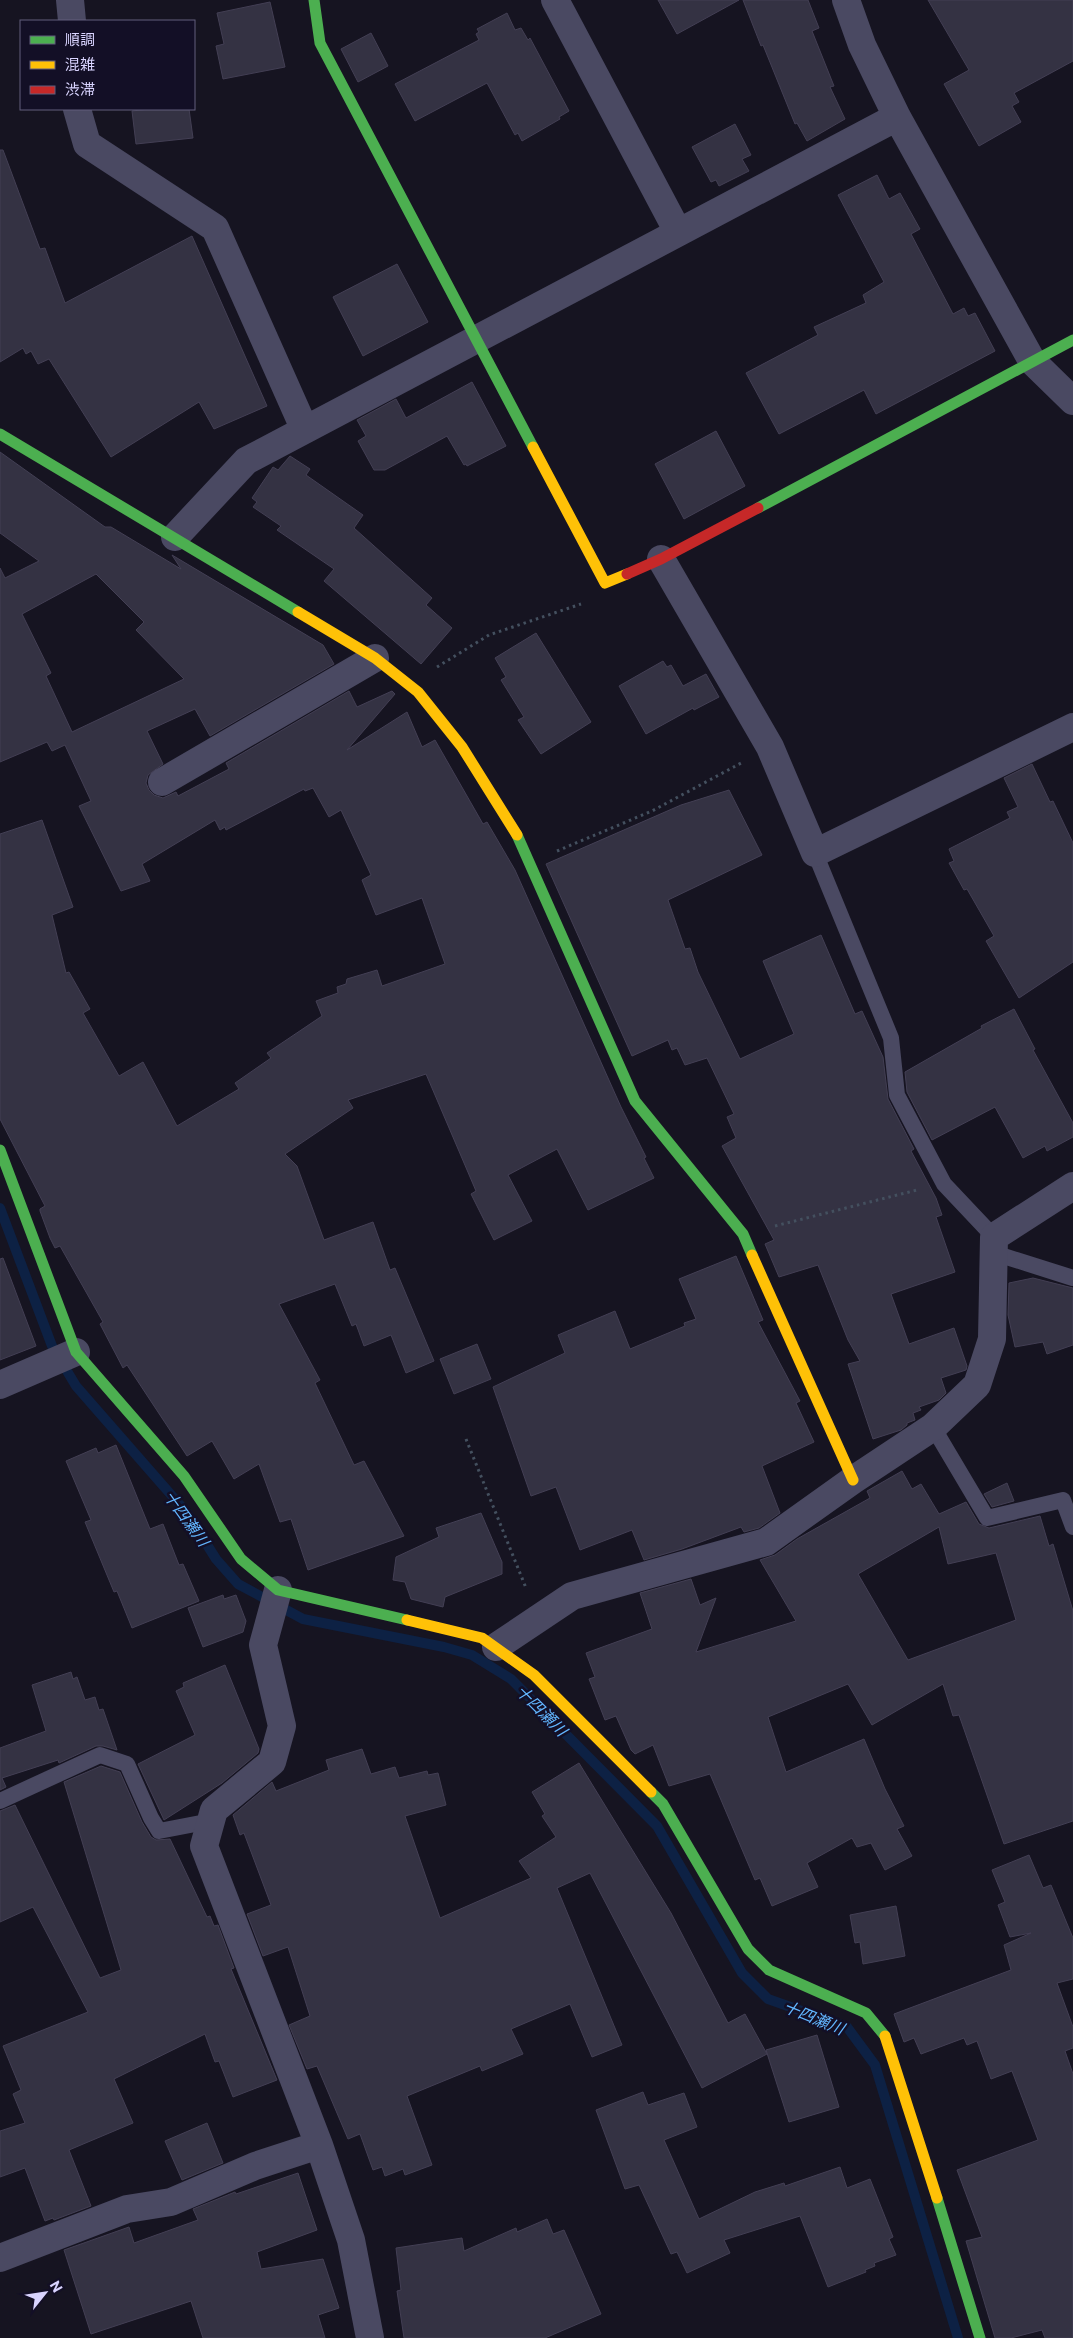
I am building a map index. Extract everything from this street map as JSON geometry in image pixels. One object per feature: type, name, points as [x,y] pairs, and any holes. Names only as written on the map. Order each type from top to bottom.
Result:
[{"type":"street","points":[[70,0],[72,20]]},
{"type":"street","points":[[314,0],[320,43],[475,340],[605,583],[661,558],[1073,340]]},
{"type":"street","points":[[555,0],[678,232]]},
{"type":"street","points":[[846,0],[862,45],[897,117],[1032,361],[1073,401]]},
{"type":"street","points":[[77,110],[87,144],[215,228],[304,428]]},
{"type":"street","points":[[175,537],[246,461],[304,428],[897,117]]},
{"type":"street","points":[[0,434],[376,658],[418,692],[462,747],[516,834],[635,1100],[743,1234],[853,1480]]},
{"type":"street","points":[[661,558],[770,747],[815,853],[1073,728]]},
{"type":"street","points":[[162,782],[376,658]]},
{"type":"street","points":[[0,1150],[76,1352],[184,1476],[241,1559],[278,1590],[482,1638],[496,1647],[534,1675],[663,1804],[748,1949],[768,1970],[866,2013],[887,2039],[980,2338]]},
{"type":"street","points":[[496,1647],[572,1596],[766,1542],[853,1480],[933,1427],[977,1385],[992,1339],[994,1245],[1073,1186]]},
{"type":"street","points":[[0,1385],[76,1352]]},
{"type":"street","points":[[278,1590],[264,1645],[282,1726],[272,1762],[214,1810],[204,1846],[319,2145],[352,2240],[370,2338]]},
{"type":"street","points":[[0,2258],[127,2209],[171,2202],[255,2166],[319,2145]]},
{"type":"lane","points":[[815,853],[891,1038],[897,1095],[944,1184],[994,1245],[1073,1278]]},
{"type":"lane","points":[[933,1427],[987,1518],[1063,1500],[1073,1527]]},
{"type":"lane","points":[[0,1801],[100,1755],[127,1764],[151,1818],[159,1831],[211,1821]]},
{"type":"path","points":[[408,684],[489,635],[598,598],[605,583]]},
{"type":"path","points":[[529,863],[652,811],[770,747]]},
{"type":"path","points":[[743,1234],[944,1184]]},
{"type":"path","points":[[466,1439],[538,1619]]},
{"type":"building","points":[[658,0],[739,0],[677,34]]},
{"type":"building","points":[[743,0],[808,0],[819,28],[812,31],[834,86],[830,87],[845,119],[807,141],[797,123],[795,124]]},
{"type":"building","points":[[928,0],[1073,0],[1073,61],[1014,93],[1019,102],[1012,106],[1021,122],[979,146],[944,84],[969,70]]},
{"type":"building","points":[[270,2],[285,67],[223,79],[216,46],[224,44],[217,13]]},
{"type":"building","points":[[507,13],[515,30],[521,28],[528,40],[530,38],[569,111],[559,117],[560,119],[522,141],[518,133],[515,135],[487,83],[415,121],[395,84],[479,40],[476,34],[479,32],[477,29]]},
{"type":"building","points":[[371,33],[388,66],[358,82],[341,49]]},
{"type":"building","points":[[189,110],[193,138],[136,144],[132,111]]},
{"type":"building","points":[[735,124],[751,155],[742,159],[749,171],[719,186],[716,180],[711,182],[692,147]]},
{"type":"building","points":[[0,150],[3,150],[40,249],[45,248],[65,303],[192,236],[267,406],[214,429],[199,402],[111,457],[49,359],[38,364],[31,351],[26,354],[23,348],[0,362]]},
{"type":"building","points":[[877,175],[889,199],[900,193],[920,229],[911,234],[953,314],[964,308],[968,316],[975,313],[995,351],[876,414],[864,390],[779,434],[746,373],[818,335],[814,327],[866,303],[863,295],[884,282],[838,195]]},
{"type":"building","points":[[397,264],[428,322],[363,356],[333,297]]},
{"type":"building","points":[[472,382],[506,446],[467,466],[466,464],[464,465],[447,436],[385,470],[374,470],[358,441],[366,436],[357,420],[396,399],[406,418]]},
{"type":"building","points":[[716,431],[745,486],[684,519],[655,464]]},
{"type":"building","points":[[0,452],[105,527],[111,527],[181,569],[172,555],[323,645],[334,664],[210,736],[195,709],[147,731],[163,764],[148,775],[146,783],[154,795],[163,798],[176,792],[178,796],[229,769],[226,763],[349,691],[357,707],[392,691],[395,694],[347,750],[407,712],[422,747],[435,740],[483,824],[487,822],[515,870],[654,1178],[588,1210],[557,1149],[508,1175],[532,1221],[494,1240],[471,1194],[476,1191],[426,1074],[348,1100],[353,1108],[285,1154],[297,1166],[324,1240],[373,1222],[390,1270],[395,1268],[434,1361],[406,1373],[391,1335],[364,1346],[356,1324],[352,1326],[335,1284],[279,1304],[320,1380],[315,1383],[354,1465],[364,1461],[404,1536],[308,1570],[291,1519],[280,1522],[259,1464],[234,1479],[212,1441],[187,1456],[127,1365],[123,1368],[100,1324],[103,1322],[60,1246],[55,1248],[50,1238],[40,1211],[45,1206],[0,1119],[0,834],[42,820],[73,907],[52,915],[66,973],[69,972],[90,1009],[83,1013],[119,1076],[143,1062],[177,1126],[239,1089],[235,1083],[271,1058],[267,1053],[322,1016],[316,1001],[338,993],[337,987],[346,984],[347,979],[377,970],[382,986],[445,964],[422,898],[376,915],[362,880],[371,875],[341,810],[329,817],[313,788],[305,791],[304,789],[226,830],[225,827],[220,830],[215,820],[142,864],[150,881],[121,891],[79,806],[91,801],[65,745],[52,751],[47,742],[0,762],[0,568],[5,578],[39,561],[0,533]],"holes":[[[96,574],[144,622],[136,630],[184,679],[72,732],[46,676],[51,673],[22,614]]]},
{"type":"building","points":[[290,456],[310,469],[306,475],[363,515],[354,528],[432,598],[426,605],[452,628],[421,664],[324,581],[334,569],[277,530],[281,526],[253,507],[257,502],[252,498],[273,467],[278,470]]},
{"type":"building","points":[[536,633],[591,722],[541,754],[518,720],[524,717],[501,680],[506,677],[495,658]]},
{"type":"building","points":[[663,661],[667,667],[671,665],[683,686],[706,674],[719,697],[694,710],[693,708],[646,734],[619,686]]},
{"type":"building","points":[[1032,764],[1050,802],[1053,801],[1073,843],[1073,962],[1019,998],[986,941],[994,936],[967,889],[964,890],[949,863],[954,861],[949,849],[1010,818],[1007,812],[1018,807],[1004,778]]},
{"type":"building","points":[[729,790],[762,855],[668,900],[685,949],[690,948],[698,972],[740,1059],[794,1034],[763,961],[821,935],[855,1014],[862,1011],[883,1057],[888,1099],[914,1149],[911,1151],[936,1198],[942,1215],[936,1217],[955,1272],[891,1294],[909,1344],[954,1328],[967,1366],[966,1370],[941,1378],[946,1393],[939,1400],[919,1407],[921,1410],[913,1413],[915,1420],[907,1423],[901,1430],[873,1439],[848,1364],[860,1361],[848,1340],[818,1265],[779,1277],[765,1244],[774,1240],[722,1146],[736,1138],[727,1117],[734,1114],[707,1058],[685,1065],[677,1048],[672,1050],[668,1040],[632,1056],[546,864],[681,805]]},
{"type":"building","points":[[1014,1009],[1035,1049],[1033,1050],[1073,1123],[1073,1137],[1047,1151],[1045,1146],[1023,1158],[995,1107],[932,1140],[907,1092],[905,1072],[982,1028],[981,1026]]},
{"type":"building","points":[[736,1256],[763,1320],[758,1322],[800,1401],[796,1403],[814,1442],[762,1466],[780,1513],[759,1528],[744,1532],[741,1527],[682,1549],[644,1560],[632,1530],[580,1550],[556,1487],[531,1496],[493,1387],[565,1353],[558,1335],[615,1311],[630,1349],[685,1326],[684,1323],[696,1319],[679,1279]]},
{"type":"building","points":[[3,1258],[36,1346],[0,1360],[0,1259]]},
{"type":"building","points":[[1033,1278],[1073,1288],[1073,1345],[1047,1354],[1043,1342],[1015,1347],[1008,1315],[1009,1283]]},
{"type":"building","points":[[477,1344],[491,1379],[454,1394],[440,1359]]},
{"type":"building","points":[[116,1445],[150,1529],[163,1524],[179,1565],[183,1564],[199,1601],[132,1628],[117,1591],[114,1592],[85,1522],[91,1520],[66,1461],[96,1448],[98,1453]]},
{"type":"building","points":[[902,1471],[912,1489],[921,1484],[939,1514],[966,1502],[979,1524],[989,1528],[1040,1516],[1049,1546],[1053,1544],[1073,1611],[1073,1821],[1004,1844],[959,1715],[953,1716],[943,1684],[872,1725],[848,1684],[768,1717],[786,1772],[864,1739],[885,1789],[904,1826],[897,1829],[912,1856],[885,1870],[871,1843],[857,1847],[852,1838],[807,1863],[818,1887],[772,1906],[760,1878],[755,1880],[710,1774],[669,1786],[653,1745],[635,1754],[631,1750],[616,1716],[605,1720],[589,1679],[595,1677],[586,1653],[652,1629],[640,1593],[691,1579],[700,1605],[716,1598],[696,1652],[796,1621],[760,1560],[775,1555],[797,1539],[870,1498],[867,1491]],"holes":[[[939,1527],[948,1564],[996,1553],[1016,1620],[908,1660],[858,1574]]]},
{"type":"building","points":[[1007,1483],[1014,1501],[992,1507],[984,1494]]},
{"type":"building","points":[[481,1513],[502,1562],[502,1574],[445,1597],[443,1607],[411,1599],[405,1582],[393,1580],[396,1557],[439,1537],[436,1528]]},
{"type":"building","points":[[223,1595],[224,1599],[236,1595],[246,1621],[243,1632],[203,1647],[188,1608]]},
{"type":"building","points":[[225,1665],[259,1749],[258,1753],[222,1783],[164,1820],[138,1764],[195,1735],[176,1691],[184,1687],[183,1683]]},
{"type":"building","points":[[71,1672],[73,1679],[77,1677],[85,1700],[95,1697],[99,1710],[103,1709],[117,1750],[96,1746],[59,1763],[58,1760],[2,1778],[6,1787],[0,1790],[0,1748],[46,1731],[32,1685]]},
{"type":"building","points":[[362,1749],[371,1774],[395,1767],[399,1778],[427,1771],[428,1775],[438,1773],[446,1805],[405,1816],[440,1918],[531,1878],[519,1861],[556,1837],[542,1816],[545,1814],[532,1792],[579,1763],[671,1913],[728,2023],[745,2014],[767,2054],[702,2088],[590,1873],[557,1888],[622,2045],[592,2057],[570,2004],[511,2029],[523,2054],[482,2071],[480,2066],[407,2096],[432,2165],[405,2175],[403,2169],[385,2176],[382,2167],[373,2170],[360,2134],[348,2139],[317,2066],[307,2069],[289,2025],[310,2016],[288,1947],[263,1956],[247,1914],[271,1905],[244,1833],[240,1835],[233,1815],[272,1782],[276,1791],[329,1770],[326,1760]]},
{"type":"building","points":[[101,1766],[120,1772],[142,1822],[151,1837],[156,1840],[170,1839],[207,1917],[210,1916],[214,1926],[218,1925],[234,1968],[231,1969],[277,2080],[233,2097],[219,2061],[215,2062],[205,2034],[114,2079],[133,2123],[69,2150],[91,2206],[54,2220],[53,2218],[45,2221],[25,2168],[0,2177],[0,2131],[25,2123],[13,2094],[21,2090],[3,2046],[88,2012],[33,1907],[0,1922],[0,1811],[15,1805],[100,1978],[121,1970],[64,1782]]},
{"type":"building","points":[[1029,1855],[1043,1888],[1051,1885],[1073,1938],[1073,1979],[1057,1983],[1073,2027],[1073,2048],[1065,2051],[1073,2074],[1073,2338],[1045,2338],[1042,2330],[1011,2338],[995,2338],[966,2241],[982,2237],[957,2170],[1038,2140],[1012,2071],[991,2079],[977,2041],[967,2045],[964,2038],[921,2054],[914,2038],[904,2042],[894,2014],[1011,1970],[1004,1945],[1031,1933],[1010,1937],[998,1905],[1005,1902],[992,1870]]},
{"type":"building","points":[[896,1906],[905,1956],[863,1964],[860,1942],[855,1943],[850,1915]]},
{"type":"building","points":[[817,2035],[839,2107],[789,2122],[766,2050]]},
{"type":"building","points":[[643,2092],[648,2105],[684,2093],[697,2127],[664,2140],[699,2219],[755,2192],[784,2183],[785,2186],[840,2167],[847,2188],[870,2179],[893,2237],[889,2239],[896,2255],[874,2263],[875,2266],[865,2270],[866,2272],[828,2287],[800,2216],[724,2240],[730,2253],[687,2273],[677,2252],[671,2254],[639,2185],[625,2189],[596,2110]]},
{"type":"building","points":[[207,2123],[223,2163],[182,2180],[165,2141]]},
{"type":"building","points":[[298,2173],[317,2230],[257,2252],[261,2269],[323,2259],[339,2308],[318,2315],[325,2338],[203,2338],[191,2301],[91,2334],[64,2250],[129,2227],[134,2243],[198,2220],[193,2209],[235,2192],[236,2194]]},
{"type":"building","points":[[547,2219],[553,2234],[564,2230],[601,2314],[545,2338],[404,2338],[397,2291],[401,2290],[396,2248],[462,2238],[464,2251],[516,2228],[517,2232]]},
{"type":"waterway","name":"十四瀬川","points":[[0,1208],[52,1346],[76,1386],[187,1513],[216,1559],[238,1584],[303,1619],[444,1647],[472,1655],[511,1679],[657,1826],[742,1973],[768,1999],[847,2027],[875,2065],[958,2338]]},
{"type":"traffic: fast","points":[[314,0],[320,43],[533,447]]},
{"type":"traffic: fast","points":[[758,508],[1073,340]]},
{"type":"traffic: fast","points":[[0,434],[298,612]]},
{"type":"traffic: fast","points":[[517,835],[635,1101],[743,1234],[752,1255]]},
{"type":"traffic: fast","points":[[0,1150],[76,1352],[184,1476],[241,1559],[278,1590],[407,1620]]},
{"type":"traffic: fast","points":[[651,1792],[663,1804],[748,1949],[769,1970],[866,2013],[885,2036]]},
{"type":"traffic: fast","points":[[937,2198],[980,2338]]},
{"type":"traffic: slow","points":[[533,447],[605,583],[627,574]]},
{"type":"traffic: slow","points":[[298,612],[375,658],[418,692],[462,747],[517,835]]},
{"type":"traffic: slow","points":[[752,1255],[853,1480]]},
{"type":"traffic: slow","points":[[407,1620],[482,1638],[534,1675],[651,1792]]},
{"type":"traffic: slow","points":[[885,2036],[937,2198]]},
{"type":"traffic: jam","points":[[627,574],[661,559],[758,508]]}]
